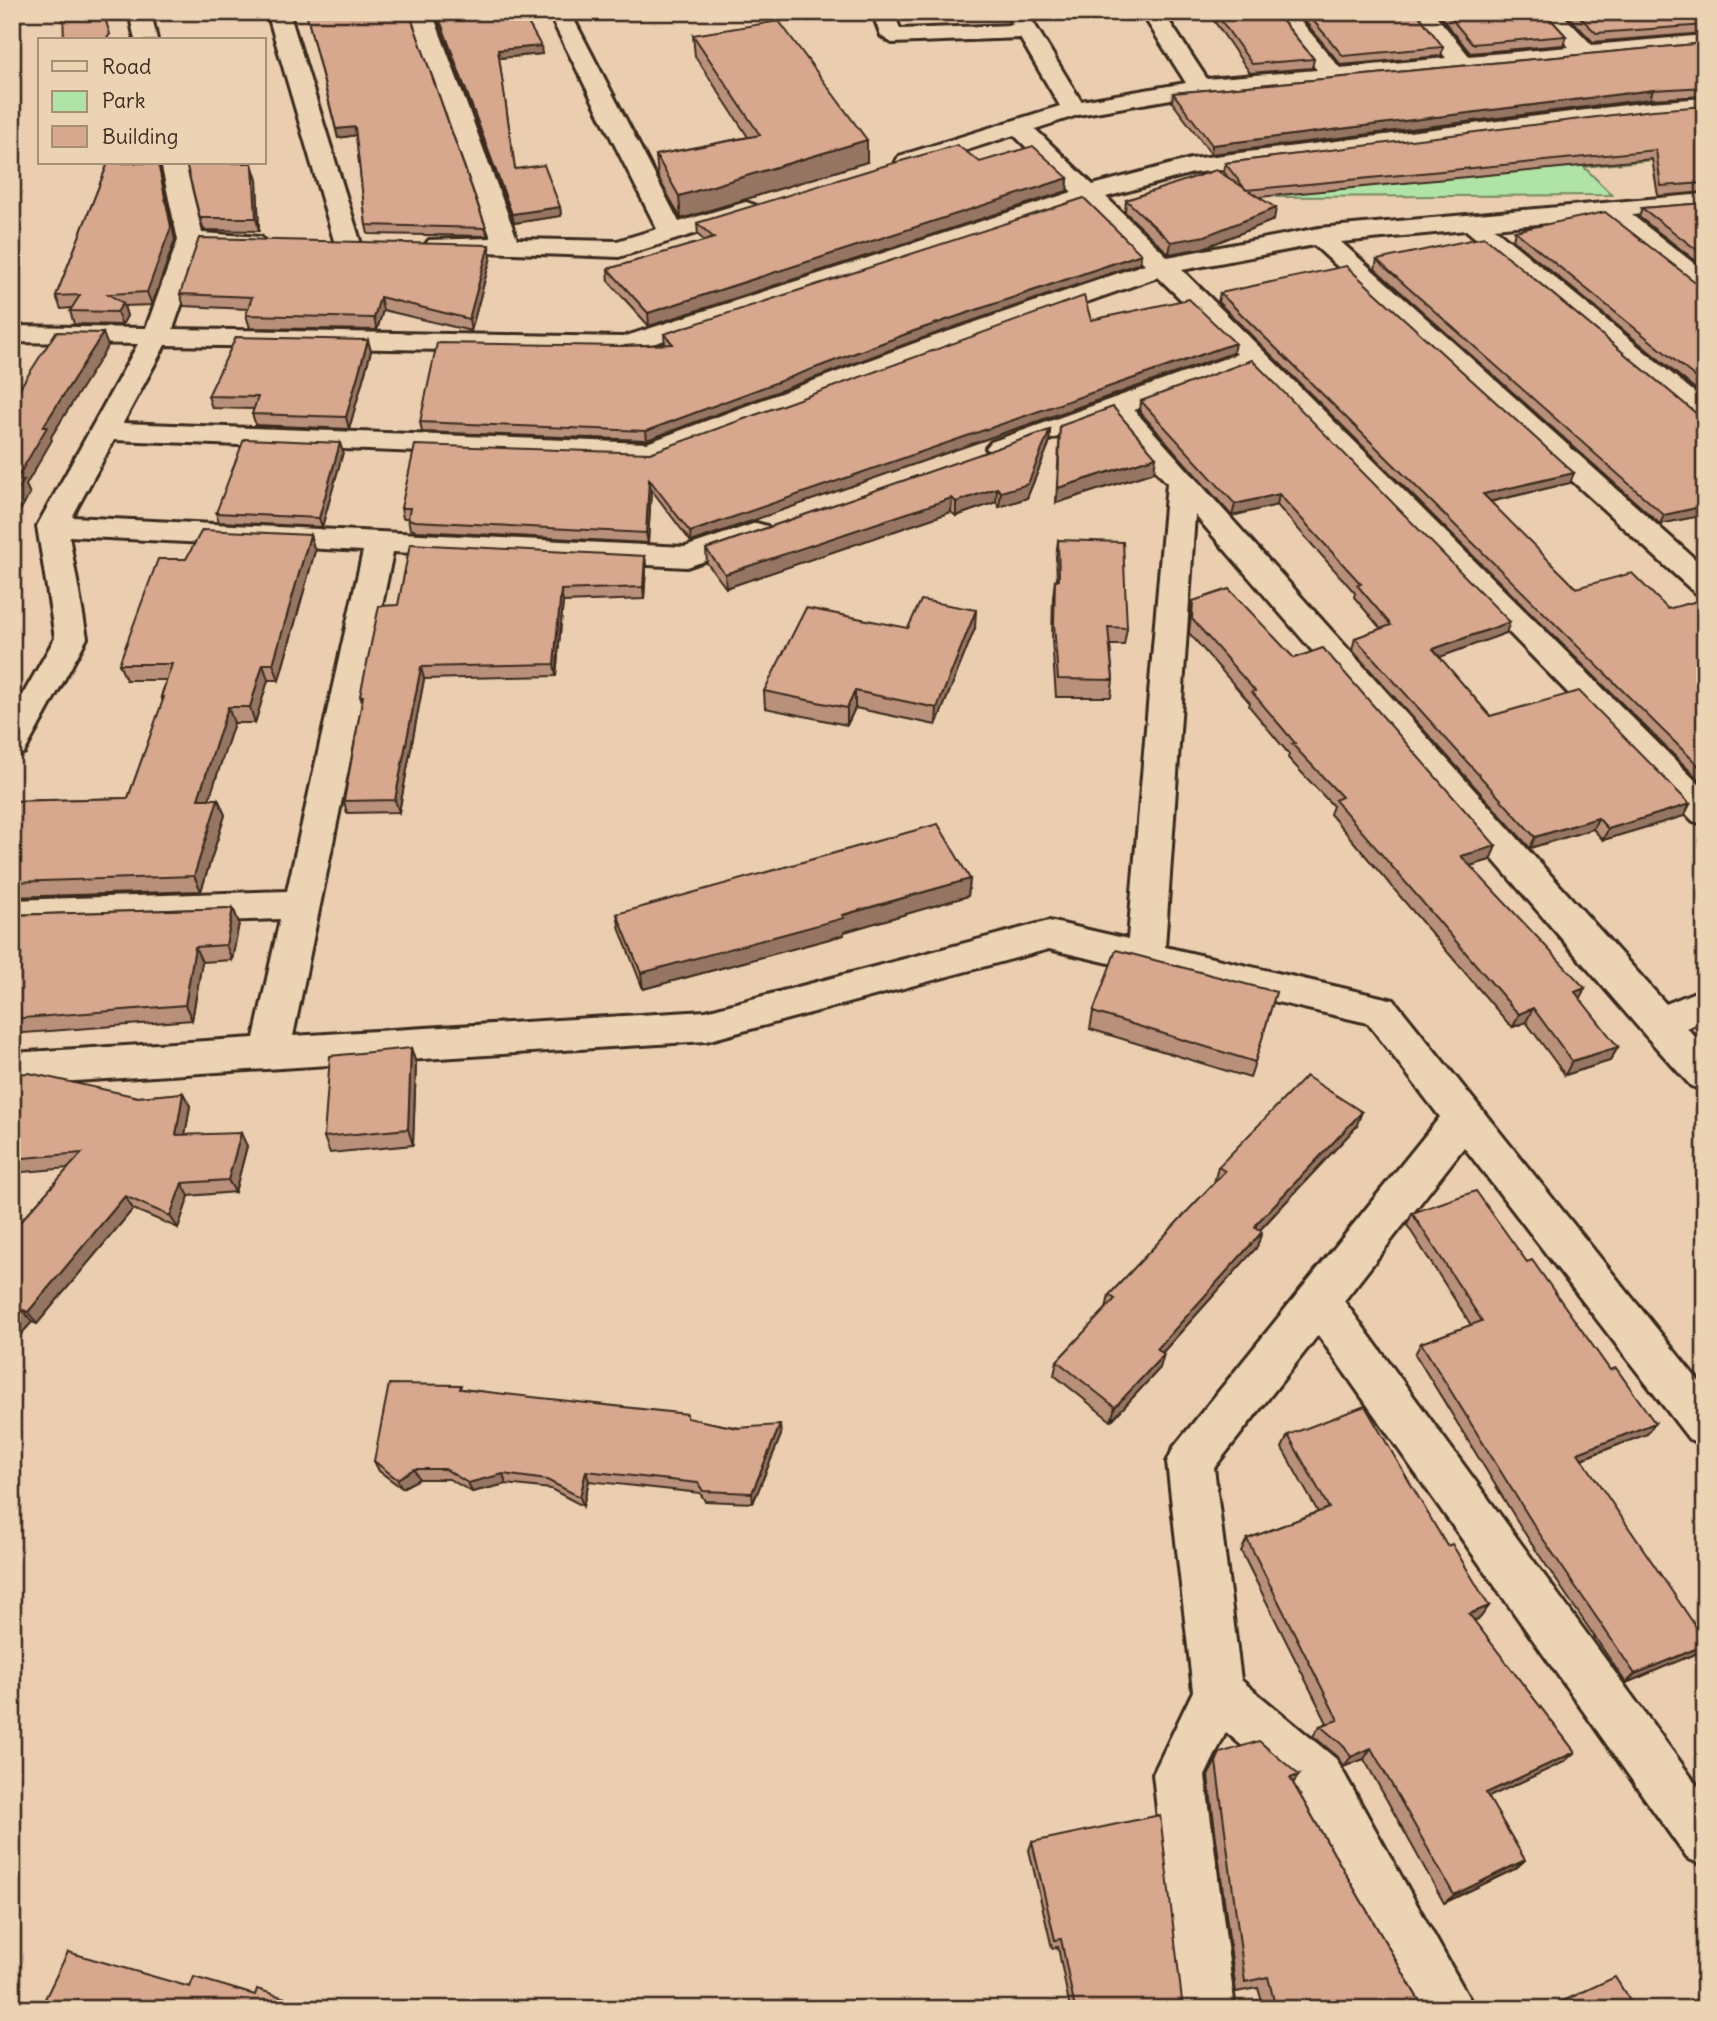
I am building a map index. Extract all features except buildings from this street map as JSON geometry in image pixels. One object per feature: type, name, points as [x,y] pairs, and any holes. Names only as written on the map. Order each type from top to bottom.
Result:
[{"type":"street","points":[[139,12],[146,38]]},
{"type":"street","points":[[278,12],[348,244]]},
{"type":"street","points":[[421,12],[508,247]]},
{"type":"street","points":[[559,12],[671,233]]},
{"type":"street","points":[[883,12],[892,36],[1020,21],[1074,109]]},
{"type":"street","points":[[1152,12],[1200,87]]},
{"type":"street","points":[[1281,12],[1334,75]]},
{"type":"street","points":[[1421,12],[1463,64]]},
{"type":"street","points":[[1548,12],[1588,54]]},
{"type":"street","points":[[885,168],[1074,109],[1200,87],[1588,54],[1702,29]]},
{"type":"street","points":[[12,334],[625,345],[1090,194],[1191,166],[1636,111],[1705,105]]},
{"type":"street","points":[[1018,127],[1256,357],[1705,812]]},
{"type":"street","points":[[12,745],[71,638],[52,526],[156,337],[191,240],[173,164]]},
{"type":"street","points":[[105,431],[650,452],[925,349],[1163,266],[1319,236],[1705,201]]},
{"type":"street","points":[[415,245],[619,249],[765,204]]},
{"type":"street","points":[[1608,209],[1705,285]]},
{"type":"street","points":[[1472,222],[1705,416]]},
{"type":"street","points":[[1319,236],[1705,585]]},
{"type":"street","points":[[191,240],[270,242]]},
{"type":"street","points":[[322,243],[375,244]]},
{"type":"street","points":[[974,458],[1256,357]]},
{"type":"street","points":[[1117,408],[1705,1075]]},
{"type":"street","points":[[1145,957],[1182,482]]},
{"type":"street","points":[[52,526],[687,557],[778,526]]},
{"type":"street","points":[[270,1053],[380,542]]},
{"type":"street","points":[[12,914],[303,904]]},
{"type":"street","points":[[12,1069],[706,1026],[1049,935],[1380,1011],[1705,1424]]},
{"type":"street","points":[[1659,1024],[1705,1003]]},
{"type":"street","points":[[1208,2009],[1180,1774],[1218,1693],[1190,1462],[1464,1117]]},
{"type":"street","points":[[1318,1300],[1705,1840]]},
{"type":"street","points":[[1218,1693],[1318,1777],[1448,2009]]},
{"type":"green space","points":[[1607,101],[1664,159],[1584,167],[1612,195],[1277,197],[1256,125]]}]
